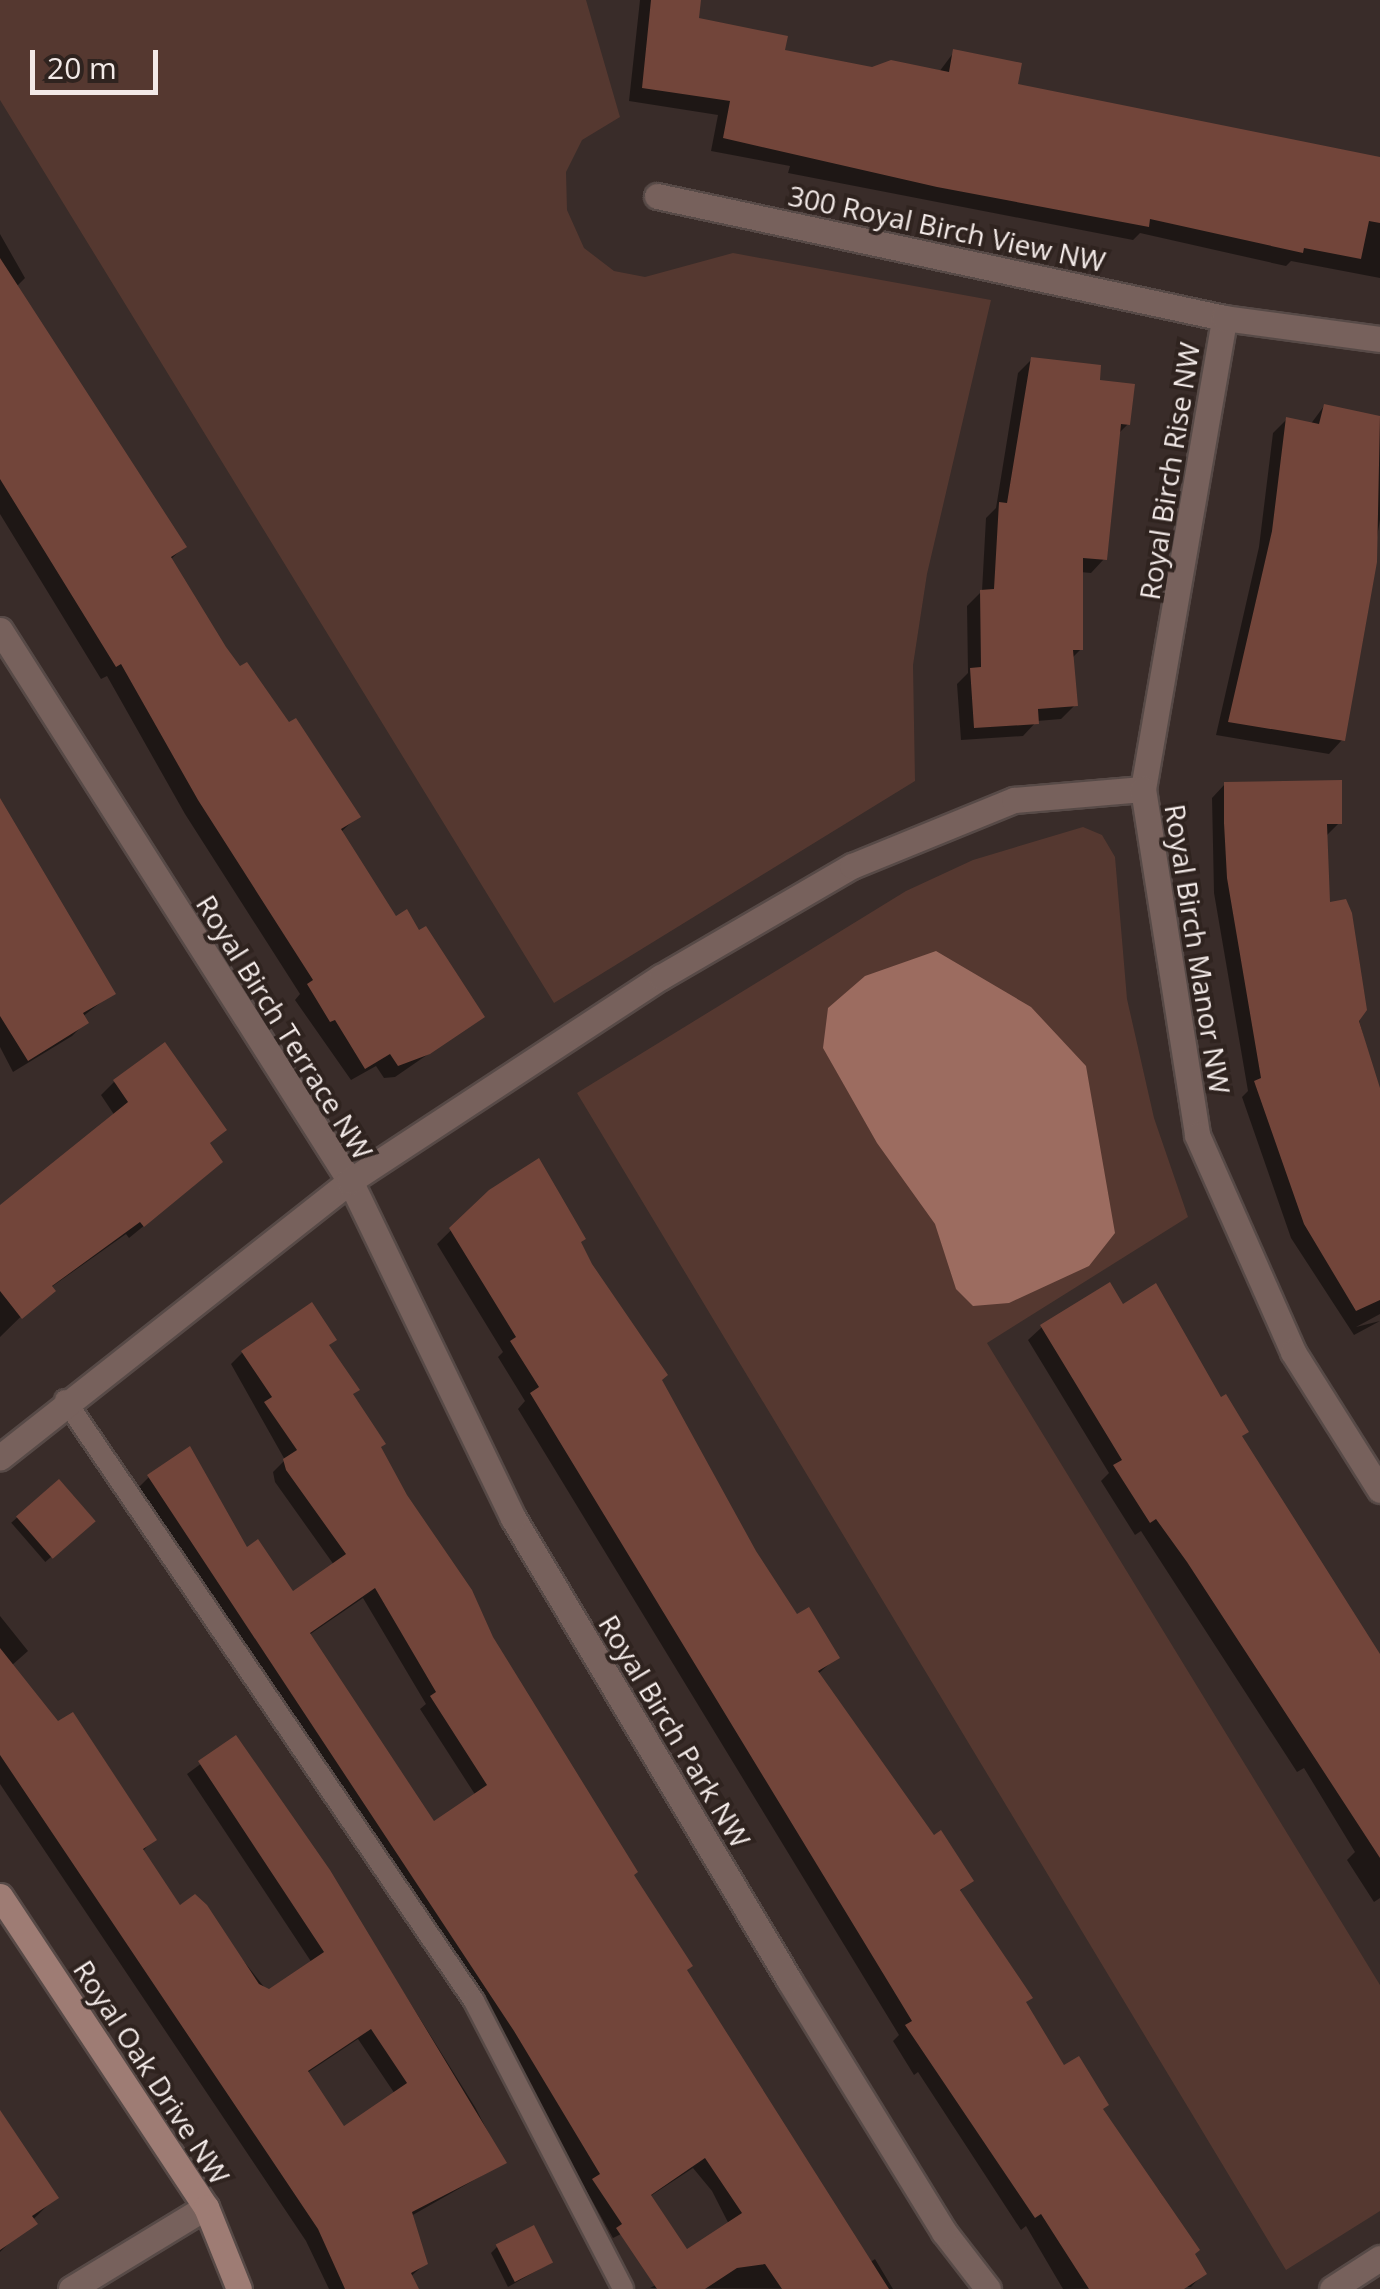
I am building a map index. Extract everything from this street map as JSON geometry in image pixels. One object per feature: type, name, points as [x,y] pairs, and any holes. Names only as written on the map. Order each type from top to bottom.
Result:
[{"type":"street","name":"300 Royal Birch View NW","points":[[657,196],[1224,318]]},
{"type":"street","name":"Royal Birch Rise NW","points":[[1143,789],[1224,318],[1380,340]]},
{"type":"street","name":"Royal Birch Terrace NW","points":[[0,630],[350,1181],[65,1400],[0,1457]]},
{"type":"street","name":"Royal Birch Manor NW","points":[[350,1181],[661,977],[852,866],[1014,800],[1143,789],[1196,1135],[1293,1352],[1380,1490]]},
{"type":"street","name":"Royal Birch Park NW","points":[[350,1181],[513,1518],[944,2232],[988,2289]]},
{"type":"street","name":"Royal Oak Drive NW","points":[[0,1896],[206,2207],[239,2289]]},
{"type":"street","points":[[72,2289],[206,2207]]},
{"type":"street","points":[[1332,2289],[1380,2258]]},
{"type":"lane","points":[[65,1400],[474,2001],[623,2289]]},
{"type":"shaded area","points":[[0,0],[586,0],[620,117],[582,140],[566,172],[567,210],[584,248],[614,271],[645,277],[733,253],[991,300],[927,574],[913,665],[915,781],[554,1003],[0,100]]},
{"type":"shaded area","points":[[1083,827],[1102,835],[1115,857],[1127,999],[1154,1118],[1188,1217],[987,1343],[1380,1985],[1380,2211],[1286,2270],[577,1093],[906,891],[973,860]]},
{"type":"shaded area","points":[[936,951],[1031,1007],[1086,1066],[1115,1233],[1089,1266],[1009,1303],[973,1306],[956,1289],[935,1224],[877,1143],[823,1048],[828,1008],[865,976]]},
{"type":"building","points":[[651,0],[701,0],[699,18],[788,36],[785,50],[872,67],[891,60],[949,72],[953,49],[1022,63],[1018,84],[1380,157],[1380,223],[1369,221],[1361,259],[1304,248],[1303,253],[1150,219],[1149,227],[937,187],[723,138],[730,101],[642,88]]},
{"type":"building","points":[[0,258],[187,547],[171,557],[226,647],[240,666],[247,662],[289,722],[296,718],[361,817],[341,829],[396,916],[407,909],[419,930],[426,926],[485,1017],[430,1054],[398,1066],[390,1054],[365,1069],[307,984],[313,980],[198,800],[121,664],[116,667],[0,479]]},
{"type":"building","points":[[1031,357],[1101,365],[1100,380],[1135,384],[1130,425],[1121,424],[1107,560],[1083,558],[1083,650],[1073,650],[1078,706],[1038,709],[1039,724],[974,728],[970,668],[981,667],[980,590],[994,589],[999,502],[1007,503]]},
{"type":"building","points":[[1324,404],[1380,416],[1377,562],[1345,741],[1228,722],[1272,531],[1286,417],[1319,424]]},
{"type":"building","points":[[1342,780],[1342,824],[1327,824],[1330,902],[1346,899],[1352,913],[1367,1010],[1359,1021],[1380,1088],[1380,1300],[1356,1311],[1304,1224],[1254,1081],[1261,1078],[1227,878],[1224,823],[1224,782]]},
{"type":"building","points":[[0,798],[116,994],[83,1013],[89,1023],[28,1061],[0,1016]]},
{"type":"building","points":[[165,1042],[227,1130],[210,1143],[223,1162],[144,1227],[140,1222],[52,1286],[56,1291],[22,1319],[0,1291],[0,1205],[128,1102],[113,1080]]},
{"type":"building","points":[[539,1158],[586,1239],[581,1242],[592,1264],[668,1375],[662,1380],[756,1551],[797,1614],[809,1607],[840,1658],[818,1671],[934,1835],[941,1830],[974,1881],[960,1890],[1033,1998],[1026,2002],[1064,2065],[1079,2056],[1109,2105],[1103,2109],[1200,2250],[1195,2254],[1207,2274],[1184,2289],[1089,2289],[1041,2214],[1035,2218],[905,2025],[912,2021],[530,1393],[539,1387],[510,1341],[516,1337],[449,1228],[489,1190]]},
{"type":"building","points":[[1110,1282],[1123,1304],[1156,1283],[1221,1397],[1226,1394],[1249,1432],[1242,1436],[1380,1654],[1380,1858],[1187,1562],[1156,1519],[1150,1523],[1113,1465],[1122,1460],[1040,1325]]},
{"type":"building","points":[[312,1302],[337,1340],[329,1345],[360,1390],[353,1394],[386,1444],[381,1447],[407,1495],[472,1590],[493,1637],[638,1872],[634,1875],[693,1966],[687,1970],[889,2289],[782,2289],[765,2264],[737,2268],[705,2289],[657,2289],[616,2228],[622,2224],[592,2179],[600,2174],[514,2031],[147,1475],[190,1446],[247,1547],[258,1539],[293,1591],[346,1554],[286,1470],[283,1459],[297,1450],[264,1402],[272,1397],[241,1351]],"holes":[[[375,1588],[436,1692],[430,1696],[487,1785],[434,1821],[310,1633]],[[705,2158],[742,2213],[687,2249],[651,2195]]]},
{"type":"building","points":[[59,1479],[96,1521],[53,1559],[16,1516]]},
{"type":"building","points":[[0,1648],[58,1721],[73,1712],[157,1840],[143,1849],[180,1905],[195,1894],[207,1905],[259,1984],[269,1989],[324,1952],[198,1761],[236,1735],[330,1870],[507,2163],[412,2212],[428,2264],[411,2273],[419,2289],[345,2289],[318,2229],[0,1755]],"holes":[[[371,2029],[407,2083],[344,2126],[308,2071]]]},
{"type":"building","points":[[0,2110],[59,2198],[32,2216],[38,2224],[0,2250]]},
{"type":"building","points":[[534,2225],[553,2262],[515,2282],[496,2245]]}]
